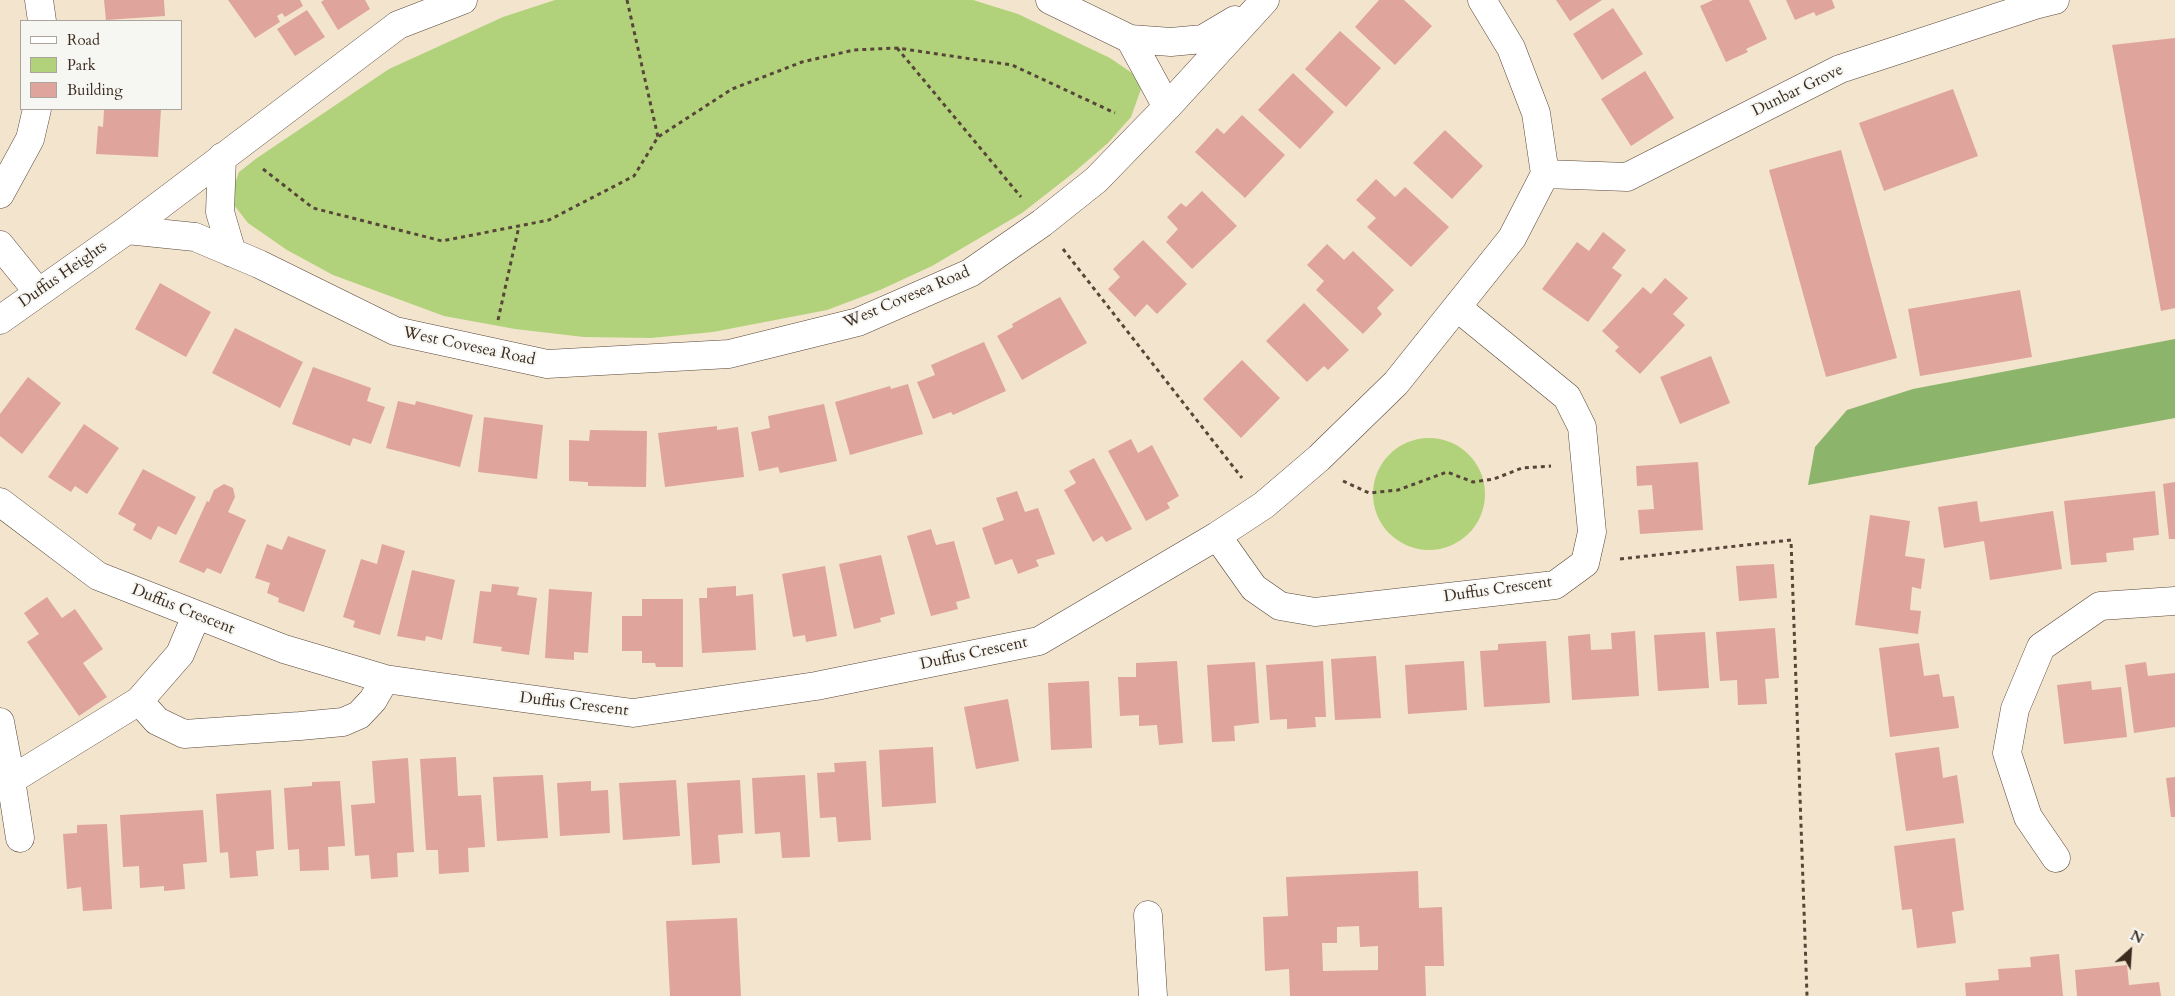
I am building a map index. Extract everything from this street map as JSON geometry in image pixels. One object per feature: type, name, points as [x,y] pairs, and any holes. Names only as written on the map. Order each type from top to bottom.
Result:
[{"type":"street","points":[[39,0],[42,20]]},
{"type":"street","points":[[126,230],[398,24],[463,0]]},
{"type":"street","name":"West Covesea Road","points":[[1050,0],[1130,39],[1171,42],[1203,38],[1262,3]]},
{"type":"street","points":[[1482,0],[1511,48],[1536,113],[1545,174]]},
{"type":"street","name":"Dunbar Grove","points":[[1545,174],[1628,177],[1840,69],[2035,5],[2056,0]]},
{"type":"street","name":"West Covesea Road","points":[[126,230],[195,237],[396,331],[547,364],[729,354],[858,322],[970,273],[1042,223],[1096,180],[1167,107],[1262,3]]},
{"type":"street","points":[[1130,39],[1167,107]]},
{"type":"street","points":[[0,194],[30,139],[37,110]]},
{"type":"street","points":[[228,152],[220,212],[232,253]]},
{"type":"street","name":"Duffus Crescent","points":[[0,502],[98,576],[284,649],[385,678],[633,713],[816,686],[1039,641],[1218,536],[1264,505],[1319,458],[1396,383],[1458,308],[1512,238],[1545,174]]},
{"type":"street","name":"Duffus Heights","points":[[0,320],[126,230]]},
{"type":"street","points":[[0,245],[38,292]]},
{"type":"street","points":[[1458,308],[1567,397],[1582,427],[1592,532],[1585,563]]},
{"type":"street","name":"Duffus Crescent","points":[[1218,536],[1254,588],[1280,606],[1315,612],[1555,585],[1585,563]]},
{"type":"street","points":[[2056,858],[2028,817],[2006,753],[2015,709],[2041,647],[2100,606],[2175,600]]},
{"type":"street","points":[[11,780],[139,701],[180,654],[196,616]]},
{"type":"street","points":[[139,701],[157,721],[184,734],[343,722],[360,715],[373,700],[385,678]]},
{"type":"street","points":[[0,722],[20,838]]},
{"type":"street","points":[[1148,915],[1153,996]]},
{"type":"path","points":[[628,0],[658,137]]},
{"type":"path","points":[[228,152],[313,208],[442,241],[549,220],[634,176],[658,137],[732,89],[802,62],[854,50],[897,48],[1012,65],[1114,112],[1142,132]]},
{"type":"path","points":[[897,48],[1042,223],[1264,505]]},
{"type":"path","points":[[492,351],[519,226]]},
{"type":"path","points":[[1319,458],[1341,481],[1369,493],[1398,490],[1447,472],[1473,482],[1494,479],[1522,468],[1585,463]]},
{"type":"path","points":[[1585,563],[1791,540],[1806,996]]},
{"type":"green space","points":[[555,0],[973,0],[1018,14],[1110,58],[1132,73],[1141,89],[1131,117],[1108,143],[1072,174],[1022,213],[932,266],[880,290],[827,310],[713,332],[651,338],[584,337],[515,329],[444,316],[333,275],[287,250],[248,223],[234,205],[233,189],[239,172],[389,69],[503,17]]},
{"type":"green space","points":[[2175,339],[2175,418],[1808,485],[1815,447],[1847,410],[1913,389]]},
{"type":"green space","points":[[1429,438],[1451,442],[1469,454],[1481,472],[1485,494],[1481,516],[1469,534],[1451,546],[1429,550],[1407,546],[1389,534],[1377,516],[1373,494],[1377,472],[1389,454],[1407,442]]},
{"type":"building","points":[[104,0],[164,0],[165,16],[106,20]]},
{"type":"building","points":[[228,0],[300,0],[303,6],[285,17],[282,13],[277,16],[280,22],[255,38]]},
{"type":"building","points":[[324,0],[365,0],[370,9],[338,30],[321,2]]},
{"type":"building","points":[[1379,0],[1404,0],[1432,26],[1395,65],[1355,27]]},
{"type":"building","points":[[1556,0],[1602,0],[1570,21]]},
{"type":"building","points":[[1713,0],[1749,0],[1767,39],[1746,49],[1748,52],[1726,62],[1700,6]]},
{"type":"building","points":[[1786,0],[1832,0],[1835,8],[1816,16],[1814,12],[1795,20]]},
{"type":"building","points":[[1613,8],[1643,54],[1602,80],[1573,34]]},
{"type":"building","points":[[307,10],[325,37],[295,56],[277,29]]},
{"type":"building","points":[[1340,31],[1381,68],[1346,107],[1305,69]]},
{"type":"building","points":[[2175,38],[2175,308],[2161,311],[2112,45]]},
{"type":"building","points":[[1645,71],[1674,118],[1631,146],[1601,99]]},
{"type":"building","points":[[1293,73],[1334,112],[1300,149],[1258,110]]},
{"type":"building","points":[[1953,89],[1978,156],[1884,191],[1859,123]]},
{"type":"building","points":[[104,110],[161,110],[158,157],[96,154],[98,126],[103,127]]},
{"type":"building","points":[[1242,115],[1285,155],[1245,198],[1195,152],[1217,128],[1224,134]]},
{"type":"building","points":[[1445,130],[1483,166],[1452,199],[1413,163]]},
{"type":"building","points":[[1841,150],[1897,358],[1826,377],[1769,170]]},
{"type":"building","points":[[1376,179],[1395,197],[1405,187],[1449,227],[1411,267],[1367,227],[1376,218],[1356,200]]},
{"type":"building","points":[[1202,191],[1237,226],[1192,269],[1166,242],[1178,229],[1167,217],[1181,203],[1186,207]]},
{"type":"building","points":[[1603,232],[1626,250],[1612,268],[1622,275],[1588,322],[1542,289],[1577,242],[1589,251]]},
{"type":"building","points":[[1143,240],[1187,284],[1157,314],[1147,304],[1135,317],[1108,289],[1120,277],[1113,269]]},
{"type":"building","points":[[1327,244],[1344,260],[1353,251],[1394,290],[1377,308],[1382,314],[1363,334],[1316,290],[1324,281],[1307,265]]},
{"type":"building","points":[[1665,278],[1688,298],[1673,314],[1685,325],[1640,374],[1615,351],[1619,347],[1602,331],[1643,287],[1651,294]]},
{"type":"building","points":[[160,283],[211,312],[186,357],[135,329]]},
{"type":"building","points":[[2020,290],[2032,357],[1920,376],[1908,309]]},
{"type":"building","points":[[1060,297],[1087,343],[1022,380],[997,336],[1013,327],[1012,324]]},
{"type":"building","points":[[1304,303],[1349,350],[1328,370],[1324,366],[1307,382],[1266,341]]},
{"type":"building","points":[[235,328],[303,362],[280,408],[212,373]]},
{"type":"building","points":[[984,342],[1006,391],[953,415],[951,412],[933,419],[917,382],[935,375],[931,365]]},
{"type":"building","points":[[1711,356],[1730,403],[1680,424],[1660,377]]},
{"type":"building","points":[[1242,360],[1280,398],[1241,438],[1203,399]]},
{"type":"building","points":[[313,367],[371,388],[367,401],[385,407],[371,444],[353,438],[350,446],[292,424]]},
{"type":"building","points":[[28,377],[61,403],[22,454],[0,436],[0,414]]},
{"type":"building","points":[[908,384],[923,434],[850,455],[835,402],[890,386],[891,389]]},
{"type":"building","points":[[398,401],[415,405],[416,401],[473,415],[460,467],[386,448]]},
{"type":"building","points":[[824,404],[837,461],[780,473],[778,467],[759,471],[751,432],[770,428],[768,416]]},
{"type":"building","points":[[484,417],[543,425],[537,479],[478,472]]},
{"type":"building","points":[[84,424],[119,448],[87,494],[75,486],[71,492],[48,477]]},
{"type":"building","points":[[717,426],[717,430],[738,427],[744,477],[665,487],[658,433]]},
{"type":"building","points":[[590,430],[647,431],[646,487],[588,486],[588,482],[569,481],[569,440],[589,441]]},
{"type":"building","points":[[1131,439],[1138,453],[1152,445],[1179,496],[1167,503],[1170,508],[1146,521],[1108,451]]},
{"type":"building","points":[[1094,458],[1132,529],[1106,542],[1102,536],[1093,542],[1064,490],[1076,483],[1069,471]]},
{"type":"building","points":[[1698,462],[1703,530],[1640,534],[1638,510],[1654,509],[1652,485],[1637,486],[1636,466]]},
{"type":"building","points":[[143,469],[196,497],[176,535],[158,526],[151,540],[133,530],[136,524],[118,514]]},
{"type":"building","points":[[2175,482],[2175,539],[2169,539],[2163,484]]},
{"type":"building","points":[[224,484],[233,488],[235,497],[228,512],[246,520],[221,574],[207,568],[204,573],[179,562],[207,501],[209,502],[214,490]]},
{"type":"building","points":[[1017,491],[1025,512],[1038,508],[1055,554],[1036,560],[1039,566],[1018,574],[1012,559],[995,565],[982,528],[1004,520],[996,498]]},
{"type":"building","points":[[2155,491],[2159,535],[2133,538],[2134,550],[2106,553],[2107,562],[2071,565],[2064,501]]},
{"type":"building","points":[[1977,501],[1980,522],[2053,511],[2062,569],[1990,580],[1984,541],[1944,548],[1938,507]]},
{"type":"building","points":[[1870,515],[1910,521],[1905,556],[1925,559],[1921,589],[1912,587],[1910,610],[1921,611],[1918,634],[1855,625]]},
{"type":"building","points":[[931,529],[936,545],[954,541],[970,598],[956,602],[958,609],[931,616],[907,536]]},
{"type":"building","points":[[288,536],[326,550],[304,612],[278,602],[279,598],[267,593],[270,583],[255,578],[267,544],[282,550]]},
{"type":"building","points":[[382,544],[405,551],[380,635],[353,627],[355,621],[343,617],[361,559],[377,564]]},
{"type":"building","points":[[881,555],[895,614],[880,618],[881,622],[854,629],[839,564]]},
{"type":"building","points":[[1774,564],[1777,598],[1739,601],[1736,566]]},
{"type":"building","points":[[825,566],[837,636],[806,642],[805,635],[793,637],[782,574]]},
{"type":"building","points":[[412,570],[455,580],[442,640],[426,636],[425,641],[397,636]]},
{"type":"building","points":[[492,584],[519,587],[517,595],[537,598],[529,655],[501,651],[502,647],[473,643],[480,591],[491,592]]},
{"type":"building","points":[[736,586],[736,596],[753,594],[756,650],[702,653],[699,598],[707,598],[707,588]]},
{"type":"building","points":[[549,589],[592,592],[588,653],[574,652],[574,660],[545,658]]},
{"type":"building","points":[[47,597],[62,618],[75,609],[103,649],[83,663],[107,697],[79,716],[27,642],[39,634],[24,613]]},
{"type":"building","points":[[642,599],[683,599],[683,667],[656,667],[655,663],[642,663],[642,651],[622,651],[622,616],[642,616]]},
{"type":"building","points":[[1775,628],[1779,678],[1765,679],[1767,704],[1738,705],[1737,680],[1720,681],[1716,632]]},
{"type":"building","points":[[1635,631],[1639,696],[1572,700],[1568,636],[1590,634],[1591,650],[1612,649],[1611,633]]},
{"type":"building","points":[[1705,632],[1709,688],[1658,691],[1654,635]]},
{"type":"building","points":[[1546,641],[1550,703],[1484,707],[1480,651],[1498,650],[1498,644]]},
{"type":"building","points":[[1919,643],[1924,676],[1939,674],[1943,697],[1954,696],[1959,728],[1890,737],[1879,648]]},
{"type":"building","points":[[1376,656],[1381,718],[1335,720],[1331,659]]},
{"type":"building","points":[[1177,661],[1183,743],[1159,745],[1157,725],[1139,726],[1139,715],[1120,716],[1118,677],[1136,677],[1136,663]]},
{"type":"building","points":[[1323,661],[1326,717],[1315,717],[1316,727],[1287,729],[1287,719],[1270,720],[1266,665]]},
{"type":"building","points":[[1464,661],[1467,710],[1408,714],[1405,665]]},
{"type":"building","points":[[1255,662],[1259,723],[1234,726],[1235,741],[1212,742],[1207,665]]},
{"type":"building","points":[[2146,662],[2148,676],[2175,673],[2175,727],[2134,733],[2125,665]]},
{"type":"building","points":[[1089,681],[1092,748],[1051,750],[1048,683]]},
{"type":"building","points":[[2091,681],[2092,690],[2121,687],[2127,737],[2064,744],[2057,685]]},
{"type":"building","points":[[1008,699],[1019,761],[976,769],[964,707]]},
{"type":"building","points":[[933,747],[936,803],[882,807],[879,750]]},
{"type":"building","points":[[1939,747],[1943,778],[1957,775],[1964,823],[1906,831],[1895,753]]},
{"type":"building","points":[[456,757],[458,796],[481,795],[485,847],[468,848],[469,872],[439,874],[438,850],[426,850],[420,759]]},
{"type":"building","points":[[408,758],[414,852],[397,853],[398,877],[371,879],[369,855],[355,856],[351,805],[375,803],[372,761]]},
{"type":"building","points":[[866,761],[871,840],[838,842],[836,817],[820,818],[817,773],[835,772],[834,763]]},
{"type":"building","points":[[543,775],[548,838],[497,841],[493,777]]},
{"type":"building","points":[[805,775],[810,857],[782,858],[780,832],[755,834],[752,778]]},
{"type":"building","points":[[2175,777],[2175,817],[2171,817],[2166,778]]},
{"type":"building","points":[[676,780],[680,836],[623,840],[619,783]]},
{"type":"building","points":[[740,780],[743,833],[718,835],[720,863],[692,865],[687,783]]},
{"type":"building","points":[[340,781],[345,846],[328,847],[329,870],[300,871],[299,849],[288,850],[284,788],[312,786],[312,782]]},
{"type":"building","points":[[591,781],[591,791],[608,790],[610,833],[560,836],[557,783]]},
{"type":"building","points":[[271,790],[274,849],[256,851],[258,876],[230,878],[228,852],[220,853],[216,794]]},
{"type":"building","points":[[203,810],[207,862],[183,864],[185,889],[164,891],[164,886],[140,888],[139,866],[123,867],[120,815]]},
{"type":"building","points":[[107,824],[112,909],[83,911],[81,887],[67,889],[63,834],[77,833],[77,825]]},
{"type":"building","points":[[1955,838],[1964,910],[1952,912],[1956,943],[1917,948],[1912,909],[1902,910],[1894,846]]},
{"type":"building","points":[[1418,871],[1419,908],[1442,907],[1444,966],[1425,966],[1426,996],[1290,996],[1289,969],[1265,971],[1263,917],[1288,916],[1286,877]],"holes":[[[1359,926],[1360,947],[1378,946],[1378,970],[1323,971],[1322,943],[1337,943],[1337,927]]]},
{"type":"building","points":[[737,918],[741,996],[670,996],[666,921]]},
{"type":"building","points":[[2059,954],[2063,996],[1966,996],[1965,983],[1999,980],[1998,969],[2031,967],[2030,957]]},
{"type":"building","points":[[2127,965],[2129,985],[2159,982],[2161,996],[2077,996],[2075,970]]}]
